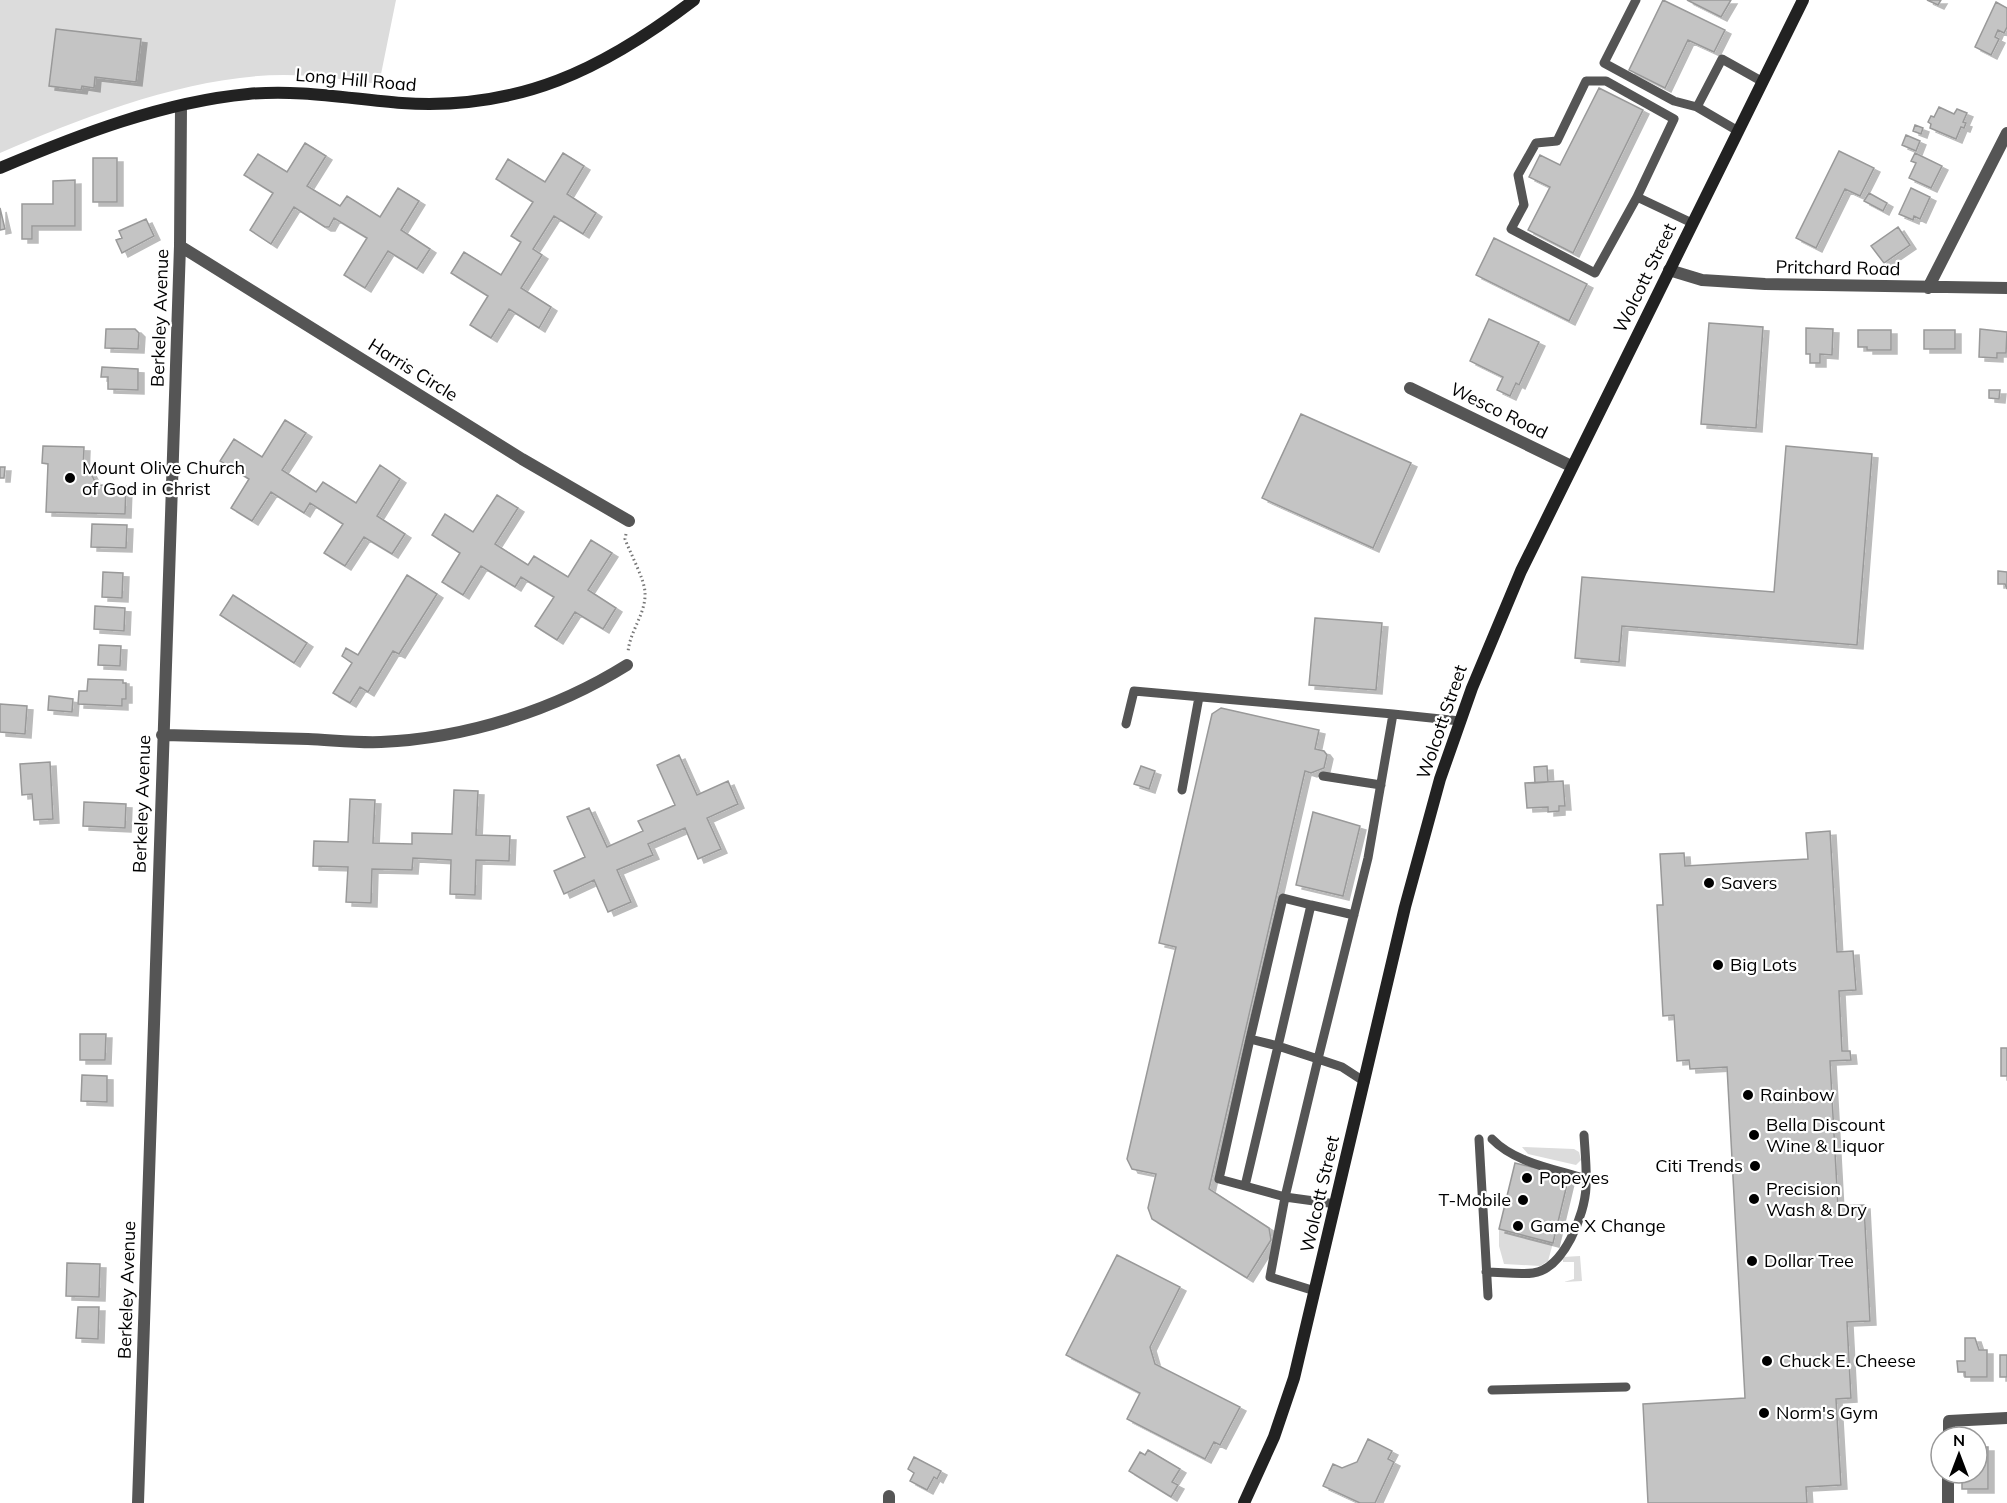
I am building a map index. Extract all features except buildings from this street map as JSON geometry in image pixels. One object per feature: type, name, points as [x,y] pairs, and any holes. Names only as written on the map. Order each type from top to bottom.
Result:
[{"type":"main road","name":"Long Hill Road","points":[[0,168],[94,131],[225,96],[268,92],[330,94],[421,104],[465,102],[509,96],[554,82],[603,62],[636,43],[694,0]]},
{"type":"main road","name":"Wolcott Street","points":[[1244,1503],[1289,1396],[1427,824],[1460,721],[1505,605],[1571,466],[1803,0]]},
{"type":"street","name":"Berkeley Avenue","points":[[138,1503],[180,246],[181,106]]},
{"type":"street","points":[[1928,288],[2007,133]]},
{"type":"street","name":"Harris Circle","points":[[180,246],[522,459],[629,521]]},
{"type":"street","name":"Pritchard Road","points":[[1669,270],[1702,280],[1928,288],[2007,288]]},
{"type":"street","name":"Wesco Road","points":[[1410,388],[1571,466]]},
{"type":"street","points":[[162,735],[382,742],[442,734],[490,723],[539,708],[590,688],[627,665]]},
{"type":"street","points":[[1949,1425],[1949,1420],[2007,1418]]},
{"type":"street","points":[[1948,1485],[1948,1503]]},
{"type":"lane","points":[[1636,0],[1604,63],[1674,101],[1697,107],[1738,131]]},
{"type":"lane","points":[[1697,107],[1722,59],[1763,82]]},
{"type":"lane","points":[[1586,81],[1606,81],[1674,119],[1637,197],[1596,273],[1511,229],[1524,205],[1518,175],[1536,143],[1557,141],[1586,81]]},
{"type":"lane","points":[[1637,197],[1692,223]]},
{"type":"lane","points":[[1125,723],[1134,691],[1460,721]]},
{"type":"lane","points":[[1182,790],[1199,696]]},
{"type":"lane","points":[[1315,1291],[1270,1276],[1285,1197],[1368,858],[1393,714]]},
{"type":"lane","points":[[1323,776],[1381,785]]},
{"type":"lane","points":[[1336,1204],[1285,1197],[1219,1179],[1283,898],[1354,915]]},
{"type":"lane","points":[[1245,1186],[1311,904]]},
{"type":"lane","points":[[1250,1039],[1342,1067],[1365,1082]]},
{"type":"lane","points":[[1486,1272],[1534,1273],[1550,1267],[1565,1251],[1584,1204],[1586,1179],[1584,1135]]},
{"type":"lane","points":[[1479,1139],[1488,1296]]},
{"type":"lane","points":[[1492,1139],[1503,1150],[1516,1156],[1586,1179]]},
{"type":"lane","points":[[1492,1390],[1626,1387]]},
{"type":"path","points":[[627,665],[628,642],[641,611],[645,593],[625,539],[629,521]]},
{"type":"shaded area","points":[[0,0],[396,0],[379,84],[284,75],[212,82],[139,100],[103,112],[0,153]]},
{"type":"shaded area","points":[[1522,1147],[1574,1149],[1579,1152],[1581,1160],[1576,1165],[1528,1154]]},
{"type":"shaded area","points":[[1499,1229],[1553,1243],[1548,1261],[1540,1266],[1504,1264],[1499,1246]]},
{"type":"shaded area","points":[[1580,1256],[1582,1281],[1564,1282],[1574,1279],[1574,1262],[1563,1262],[1563,1257]]},
{"type":"place","name":"Mount Olive Church of God in Christ","points":[[70,478]]},
{"type":"place","name":"Savers","points":[[1709,883]]},
{"type":"place","name":"Big Lots","points":[[1718,965]]},
{"type":"place","name":"Rainbow","points":[[1748,1095]]},
{"type":"place","name":"Bella Discount Wine & Liquor","points":[[1754,1135]]},
{"type":"place","name":"Citi Trends","points":[[1755,1166]]},
{"type":"place","name":"Popeyes","points":[[1527,1178]]},
{"type":"place","name":"Precision Wash & Dry","points":[[1754,1199]]},
{"type":"place","name":"T-Mobile","points":[[1523,1200]]},
{"type":"place","name":"Game X Change","points":[[1518,1226]]},
{"type":"place","name":"Dollar Tree","points":[[1752,1261]]},
{"type":"place","name":"Chuck E. Cheese","points":[[1767,1361]]},
{"type":"place","name":"Norm's Gym","points":[[1764,1413]]}]
